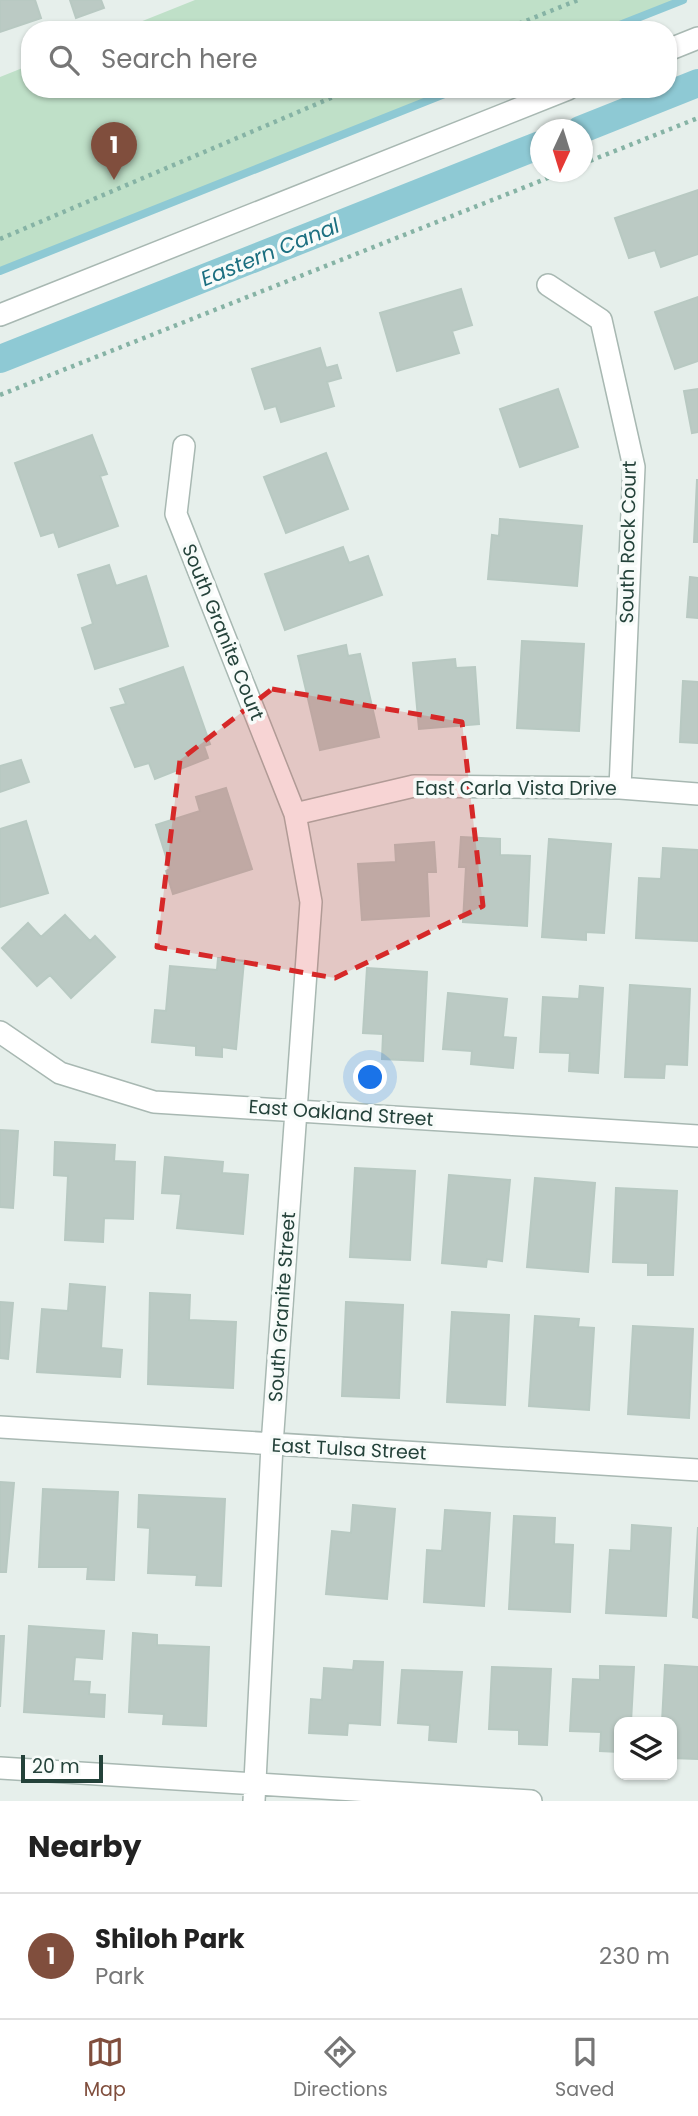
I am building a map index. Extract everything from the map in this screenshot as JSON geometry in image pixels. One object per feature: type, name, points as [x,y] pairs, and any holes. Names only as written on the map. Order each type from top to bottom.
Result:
[{"type":"street","points":[[677,46],[698,38]]},
{"type":"street","points":[[0,316],[545,98]]},
{"type":"street","name":"South Rock Court","points":[[548,285],[601,320],[634,467],[620,788]]},
{"type":"street","name":"South Granite Court","points":[[184,446],[176,514],[295,814]]},
{"type":"street","name":"East Carla Vista Drive","points":[[295,814],[414,786],[620,788],[698,794]]},
{"type":"street","name":"South Granite Street","points":[[255,1793],[272,1445],[311,902],[295,814]]},
{"type":"street","name":"East Oakland Street","points":[[0,1032],[60,1073],[154,1102],[698,1136]]},
{"type":"street","name":"East Tulsa Street","points":[[0,1427],[698,1470]]},
{"type":"street","points":[[0,1768],[255,1793],[531,1801]]},
{"type":"path","points":[[526,21],[578,0]]},
{"type":"path","points":[[0,239],[331,98]]},
{"type":"path","points":[[593,160],[698,118]]},
{"type":"path","points":[[0,395],[538,182]]},
{"type":"highlighted area","points":[[272,689],[462,722],[483,906],[335,978],[157,947],[180,760]]},
{"type":"green space","points":[[195,0],[683,0],[630,21],[142,21]]},
{"type":"green space","points":[[21,69],[21,98],[435,98],[0,271],[0,77]]},
{"type":"building","points":[[0,0],[35,0],[41,18],[21,21],[21,25],[0,32]]},
{"type":"building","points":[[70,0],[101,0],[104,8],[76,18]]},
{"type":"building","points":[[698,190],[698,254],[661,267],[655,250],[629,258],[615,218]]},
{"type":"building","points":[[461,289],[472,325],[452,331],[459,353],[397,371],[380,313]]},
{"type":"building","points":[[698,297],[698,361],[675,369],[655,312]]},
{"type":"building","points":[[320,348],[326,368],[337,365],[341,378],[327,382],[334,406],[281,422],[276,406],[265,409],[252,369]]},
{"type":"building","points":[[558,389],[578,447],[520,467],[500,409]]},
{"type":"building","points":[[698,389],[698,432],[692,433],[684,391]]},
{"type":"building","points":[[92,435],[107,474],[100,476],[118,526],[59,547],[54,532],[41,536],[15,463]]},
{"type":"building","points":[[326,453],[348,509],[286,533],[264,477]]},
{"type":"building","points":[[697,480],[698,542],[694,542]]},
{"type":"building","points":[[500,519],[582,526],[577,586],[488,579],[492,535],[499,536]]},
{"type":"building","points":[[343,547],[349,563],[368,556],[382,595],[285,630],[265,574]]},
{"type":"building","points":[[109,565],[116,586],[146,576],[168,646],[95,669],[82,628],[93,624],[78,575]]},
{"type":"building","points":[[690,577],[698,578],[698,618],[687,617]]},
{"type":"building","points":[[522,641],[584,644],[579,731],[517,728]]},
{"type":"building","points":[[346,645],[348,656],[360,654],[379,737],[320,750],[298,656]]},
{"type":"building","points":[[455,659],[456,668],[475,667],[479,724],[419,729],[413,663]]},
{"type":"building","points":[[183,667],[210,744],[204,746],[208,758],[155,779],[149,763],[135,767],[111,708],[126,704],[120,689]]},
{"type":"building","points":[[683,681],[698,682],[698,743],[680,742]]},
{"type":"building","points":[[21,760],[29,782],[0,792],[0,766]]},
{"type":"building","points":[[226,788],[252,869],[173,894],[166,871],[170,869],[156,825],[200,811],[196,797]]},
{"type":"building","points":[[26,821],[48,893],[0,907],[0,829]]},
{"type":"building","points":[[461,837],[500,839],[500,855],[530,856],[527,926],[463,922],[466,867],[459,867]]},
{"type":"building","points":[[549,839],[611,844],[604,933],[586,932],[586,940],[542,937]]},
{"type":"building","points":[[434,842],[436,872],[427,872],[429,916],[362,920],[358,864],[396,862],[395,845]]},
{"type":"building","points":[[663,848],[698,850],[698,941],[636,938],[639,878],[661,879]]},
{"type":"building","points":[[65,915],[90,941],[95,936],[115,957],[71,998],[50,975],[37,986],[2,948],[28,923],[41,937]]},
{"type":"building","points":[[218,958],[244,961],[236,1049],[222,1047],[222,1057],[196,1055],[196,1046],[152,1042],[155,1010],[166,1011],[170,966],[217,970]]},
{"type":"building","points":[[367,968],[427,972],[423,1061],[382,1059],[383,1034],[363,1033]]},
{"type":"building","points":[[630,985],[690,989],[687,1065],[665,1064],[664,1078],[625,1077]]},
{"type":"building","points":[[580,986],[603,988],[598,1073],[569,1071],[570,1053],[540,1052],[543,997],[579,999]]},
{"type":"building","points":[[448,993],[507,999],[503,1037],[516,1038],[513,1068],[471,1064],[472,1051],[443,1049]]},
{"type":"building","points":[[0,1130],[18,1131],[13,1208],[0,1207]]},
{"type":"building","points":[[55,1142],[115,1145],[114,1161],[135,1162],[133,1219],[104,1218],[103,1242],[65,1240],[68,1176],[54,1175]]},
{"type":"building","points":[[165,1157],[223,1162],[222,1173],[248,1175],[243,1234],[177,1228],[181,1194],[162,1193]]},
{"type":"building","points":[[355,1168],[415,1171],[410,1260],[350,1257]]},
{"type":"building","points":[[449,1175],[510,1180],[502,1261],[487,1259],[486,1267],[442,1263]]},
{"type":"building","points":[[535,1178],[595,1183],[588,1272],[527,1267]]},
{"type":"building","points":[[616,1188],[677,1191],[673,1275],[648,1275],[648,1263],[613,1262]]},
{"type":"building","points":[[70,1284],[105,1287],[101,1348],[122,1350],[120,1377],[37,1372],[42,1309],[68,1311]]},
{"type":"building","points":[[150,1293],[190,1295],[189,1320],[236,1322],[233,1388],[148,1384]]},
{"type":"building","points":[[0,1302],[13,1303],[8,1359],[0,1358]]},
{"type":"building","points":[[346,1302],[403,1305],[399,1398],[342,1396]]},
{"type":"building","points":[[452,1312],[509,1315],[505,1405],[447,1402]]},
{"type":"building","points":[[535,1316],[579,1319],[578,1327],[594,1328],[589,1410],[529,1406]]},
{"type":"building","points":[[633,1326],[693,1329],[689,1418],[628,1414]]},
{"type":"building","points":[[0,1482],[14,1483],[6,1572],[0,1572]]},
{"type":"building","points":[[43,1489],[118,1492],[114,1580],[87,1579],[88,1567],[39,1567]]},
{"type":"building","points":[[139,1495],[225,1499],[221,1586],[196,1585],[197,1575],[148,1573],[150,1528],[138,1527]]},
{"type":"building","points":[[353,1505],[395,1509],[387,1599],[326,1594],[332,1531],[351,1533]]},
{"type":"building","points":[[445,1510],[490,1513],[484,1606],[424,1602],[427,1550],[442,1551]]},
{"type":"building","points":[[514,1516],[555,1518],[554,1544],[573,1545],[570,1612],[509,1609]]},
{"type":"building","points":[[632,1525],[671,1528],[666,1616],[606,1613],[610,1550],[631,1551]]},
{"type":"building","points":[[698,1527],[698,1618],[693,1617]]},
{"type":"building","points":[[29,1626],[104,1631],[102,1659],[75,1657],[73,1681],[90,1682],[89,1694],[105,1695],[104,1717],[24,1712]]},
{"type":"building","points":[[133,1633],[157,1635],[157,1645],[209,1647],[206,1726],[163,1724],[164,1714],[129,1712]]},
{"type":"building","points":[[0,1636],[4,1636],[0,1707]]},
{"type":"building","points":[[354,1661],[383,1662],[380,1725],[348,1723],[347,1735],[309,1733],[311,1699],[322,1700],[324,1668],[353,1670]]},
{"type":"building","points":[[665,1665],[698,1667],[698,1759],[677,1758],[677,1717],[662,1717]]},
{"type":"building","points":[[600,1666],[634,1667],[631,1717],[614,1717],[614,1752],[600,1751],[601,1732],[570,1731],[573,1679],[600,1680]]},
{"type":"building","points":[[492,1667],[551,1669],[547,1745],[519,1744],[519,1730],[489,1729]]},
{"type":"building","points":[[402,1670],[462,1672],[456,1742],[429,1740],[430,1725],[398,1723]]},
{"type":"waterway","points":[[630,21],[683,0]]},
{"type":"waterway","name":"Eastern Canal","points":[[677,91],[698,83]]},
{"type":"waterway","points":[[0,271],[434,98]]},
{"type":"waterway","name":"Eastern Canal","points":[[593,125],[660,98]]},
{"type":"waterway","name":"Eastern Canal","points":[[0,359],[530,149]]},
{"type":"place","name":"Shiloh Park","points":[[114,180]]}]
